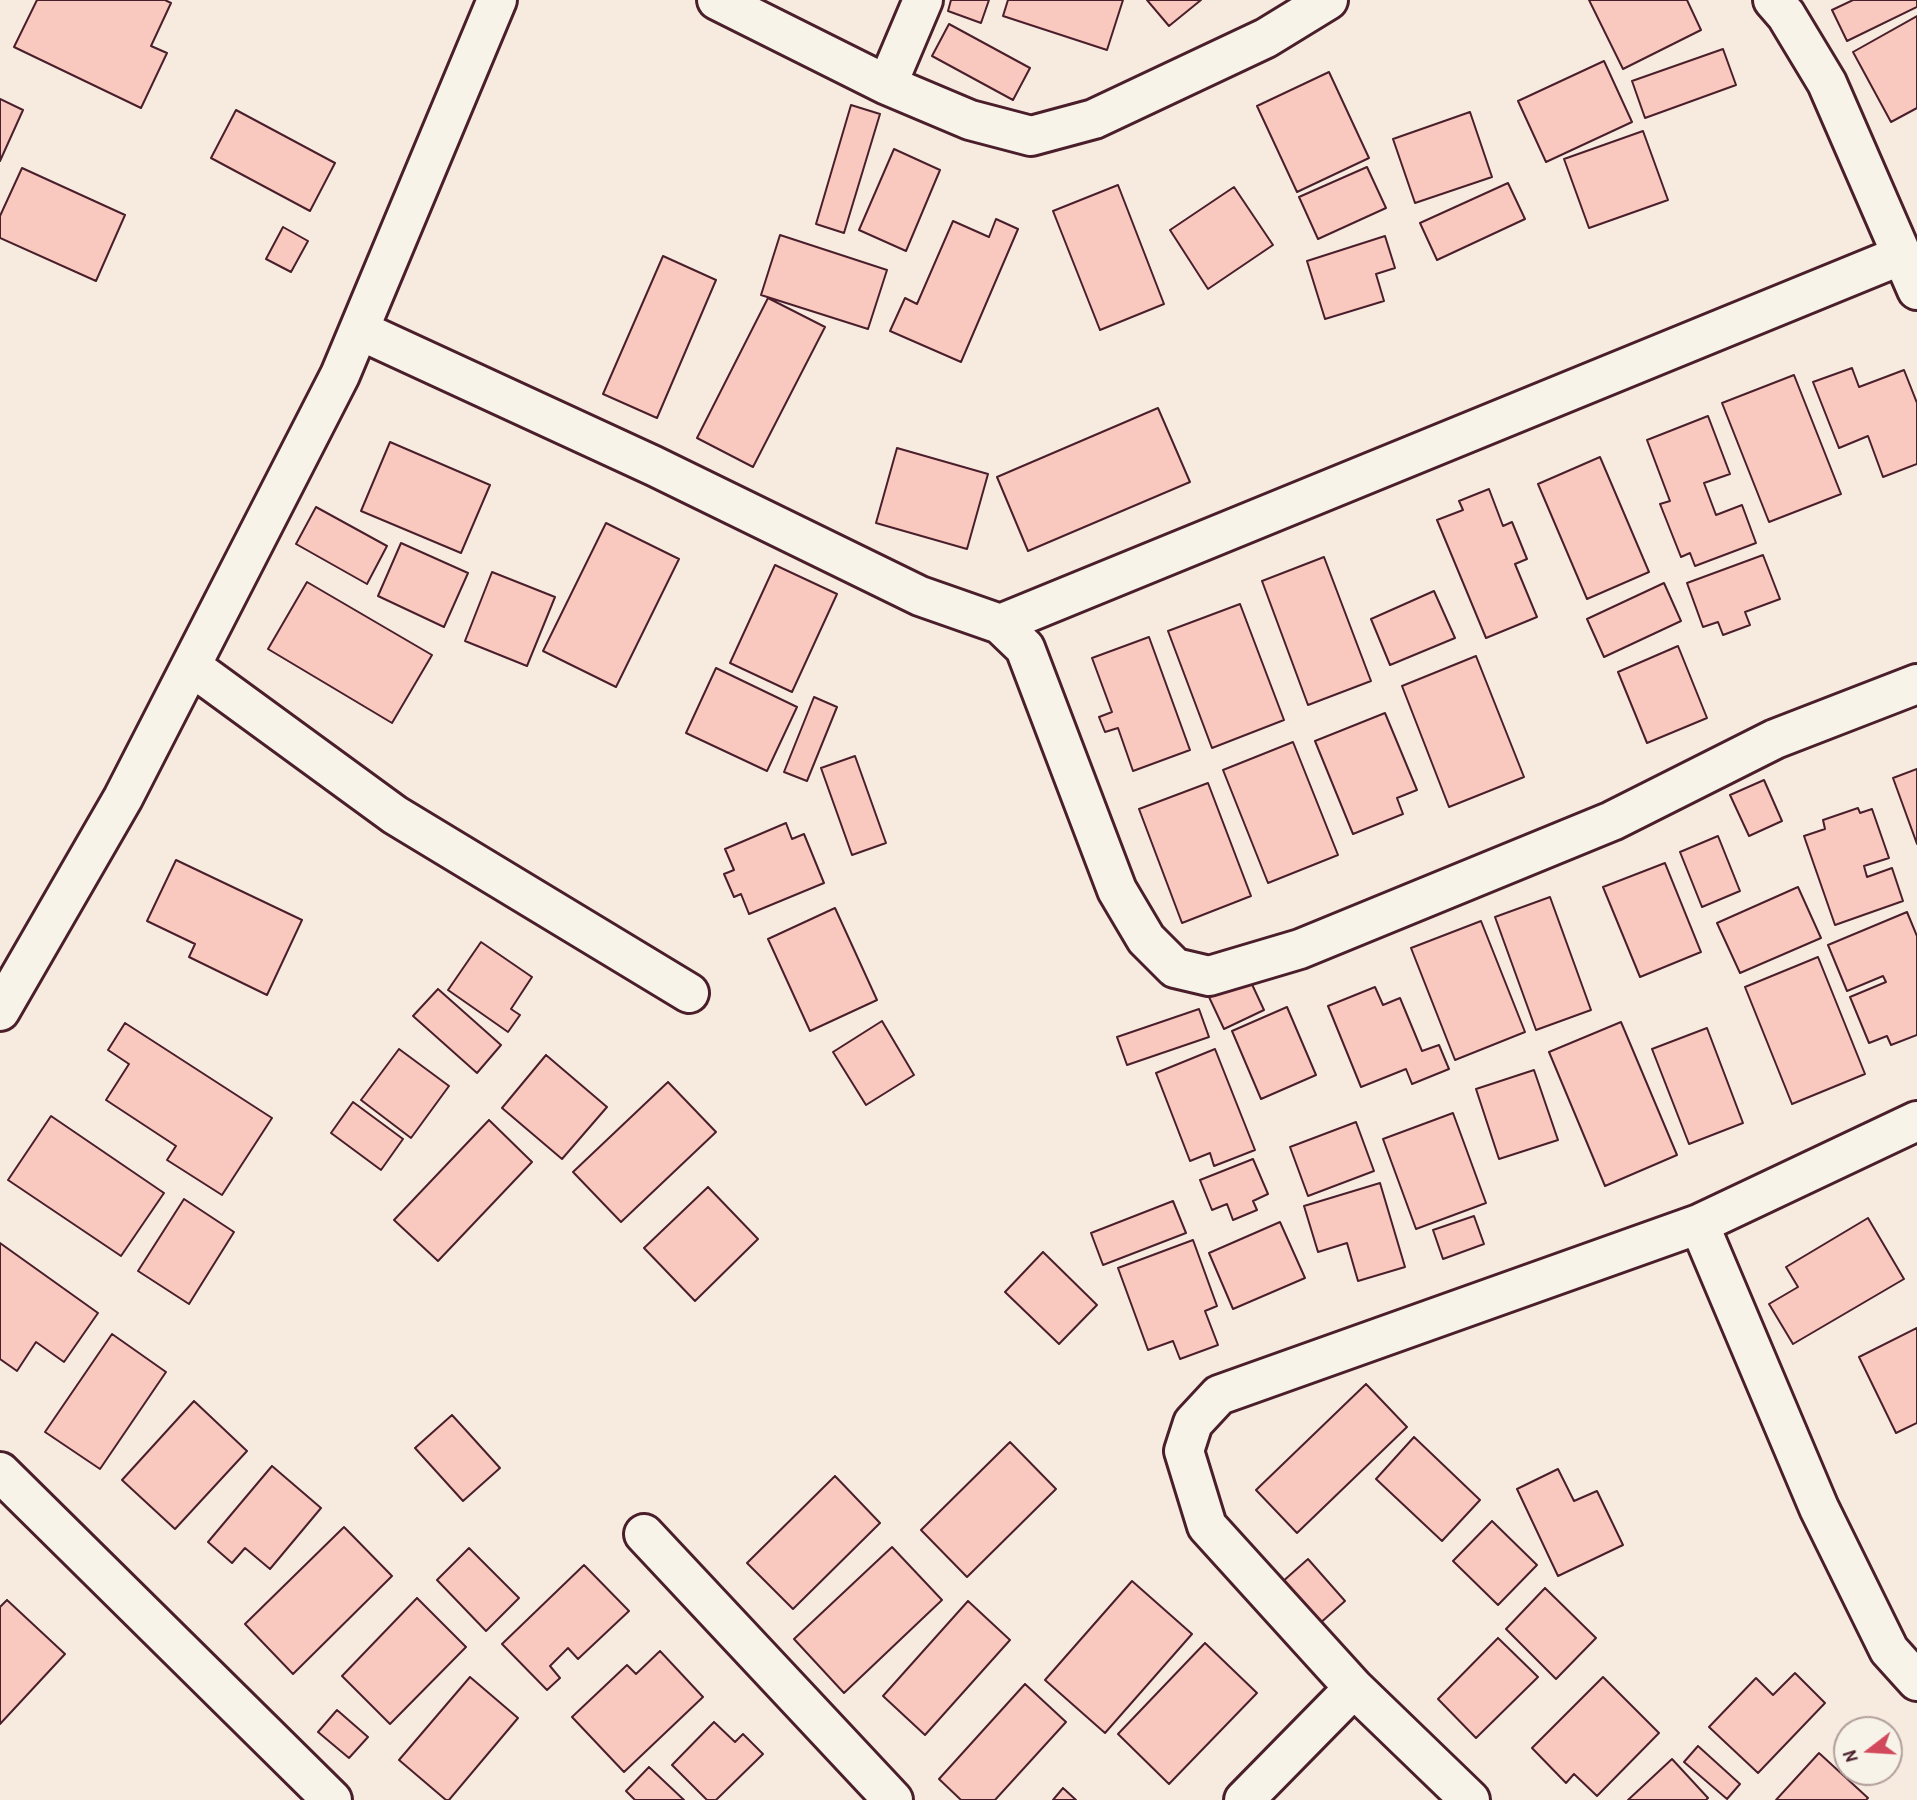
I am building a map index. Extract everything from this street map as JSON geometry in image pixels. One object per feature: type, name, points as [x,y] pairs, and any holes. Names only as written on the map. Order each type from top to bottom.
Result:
[{"type":"street","points":[[0,1011],[123,798],[340,375],[497,0]]},
{"type":"street","points":[[717,0],[887,85],[971,120],[1031,136],[1094,119],[1266,38],[1328,0]]},
{"type":"street","points":[[887,85],[923,0]]},
{"type":"street","points":[[1000,624],[1912,276],[1827,83],[1786,15],[1773,0]]},
{"type":"street","points":[[359,330],[654,466],[920,596],[1000,624],[1025,648],[1117,890],[1146,939],[1175,968],[1209,976],[1300,949],[1600,826],[1775,740],[1917,684]]},
{"type":"street","points":[[191,666],[395,816],[690,993]]},
{"type":"street","points":[[1470,1800],[1354,1688],[1207,1526],[1184,1451],[1193,1423],[1219,1395],[1699,1224],[1917,1121]]},
{"type":"street","points":[[1699,1224],[1819,1508],[1889,1650],[1917,1681]]},
{"type":"street","points":[[0,1472],[332,1800]]},
{"type":"street","points":[[644,1534],[893,1800]]},
{"type":"street","points":[[1244,1800],[1354,1688]]},
{"type":"building","points":[[37,0],[165,0],[171,3],[151,46],[167,53],[141,108],[14,47]]},
{"type":"building","points":[[951,0],[989,0],[981,23],[948,11]]},
{"type":"building","points":[[1008,0],[1123,0],[1107,50],[1003,16]]},
{"type":"building","points":[[1147,0],[1201,0],[1169,26]]},
{"type":"building","points":[[1589,0],[1687,0],[1701,30],[1623,69]]},
{"type":"building","points":[[1853,0],[1917,0],[1917,7],[1847,41],[1832,10]]},
{"type":"building","points":[[1917,16],[1917,108],[1891,122],[1853,52]]},
{"type":"building","points":[[949,24],[1030,68],[1013,100],[932,56]]},
{"type":"building","points":[[1723,49],[1736,85],[1645,118],[1632,81]]},
{"type":"building","points":[[1604,61],[1632,122],[1546,162],[1518,101]]},
{"type":"building","points":[[1329,72],[1369,158],[1297,192],[1257,106]]},
{"type":"building","points":[[0,99],[23,110],[0,161]]},
{"type":"building","points":[[851,105],[880,114],[844,233],[816,224]]},
{"type":"building","points":[[236,110],[335,163],[310,211],[211,158]]},
{"type":"building","points":[[1470,112],[1492,177],[1415,203],[1393,139]]},
{"type":"building","points":[[1643,131],[1668,200],[1589,228],[1564,159]]},
{"type":"building","points":[[894,149],[940,170],[906,251],[859,230]]},
{"type":"building","points":[[1367,167],[1386,208],[1318,239],[1299,197]]},
{"type":"building","points":[[22,168],[125,215],[96,281],[0,238],[0,216]]},
{"type":"building","points":[[1508,183],[1525,219],[1437,260],[1420,223]]},
{"type":"building","points":[[1118,185],[1164,304],[1100,330],[1053,211]]},
{"type":"building","points":[[1234,187],[1273,245],[1208,289],[1170,230]]},
{"type":"building","points":[[996,219],[1018,229],[961,362],[890,331],[905,298],[917,304],[953,221],[989,237]]},
{"type":"building","points":[[283,227],[308,241],[291,272],[266,259]]},
{"type":"building","points":[[780,235],[887,270],[868,329],[761,295]]},
{"type":"building","points":[[1385,236],[1395,268],[1376,274],[1384,301],[1325,319],[1307,261]]},
{"type":"building","points":[[663,256],[716,280],[657,418],[603,394]]},
{"type":"building","points":[[768,298],[825,327],[753,467],[697,438]]},
{"type":"building","points":[[1852,368],[1859,387],[1904,370],[1917,403],[1917,464],[1883,477],[1868,436],[1839,448],[1813,382]]},
{"type":"building","points":[[1794,375],[1841,494],[1769,522],[1722,403]]},
{"type":"building","points":[[1158,408],[1190,482],[1028,551],[997,477]]},
{"type":"building","points":[[1708,416],[1730,474],[1704,483],[1716,515],[1742,505],[1756,543],[1695,566],[1690,553],[1681,557],[1660,504],[1670,501],[1647,440]]},
{"type":"building","points":[[390,442],[490,485],[461,553],[361,511]]},
{"type":"building","points":[[897,448],[988,474],[967,549],[876,523]]},
{"type":"building","points":[[1600,457],[1649,572],[1587,599],[1538,484]]},
{"type":"building","points":[[1489,489],[1503,526],[1512,522],[1527,559],[1515,564],[1537,617],[1486,638],[1437,520],[1463,510],[1459,501]]},
{"type":"building","points":[[316,507],[387,546],[367,584],[296,544]]},
{"type":"building","points":[[606,523],[679,559],[616,687],[543,651]]},
{"type":"building","points":[[401,543],[468,573],[444,627],[378,596]]},
{"type":"building","points":[[1763,555],[1780,599],[1745,612],[1750,625],[1723,635],[1718,622],[1703,627],[1687,583]]},
{"type":"building","points":[[1324,557],[1371,681],[1308,705],[1262,581]]},
{"type":"building","points":[[775,565],[837,594],[792,692],[730,663]]},
{"type":"building","points":[[492,572],[555,597],[527,666],[465,641]]},
{"type":"building","points":[[307,582],[432,655],[392,723],[268,649]]},
{"type":"building","points":[[1664,583],[1681,621],[1604,657],[1587,619]]},
{"type":"building","points":[[1434,591],[1455,638],[1390,665],[1371,619]]},
{"type":"building","points":[[1240,604],[1284,720],[1212,748],[1168,631]]},
{"type":"building","points":[[1149,637],[1190,750],[1133,771],[1118,728],[1105,732],[1099,717],[1112,712],[1092,658]]},
{"type":"building","points":[[1678,646],[1707,718],[1647,743],[1618,672]]},
{"type":"building","points":[[1476,656],[1524,777],[1449,807],[1402,686]]},
{"type":"building","points":[[716,668],[797,707],[767,771],[686,733]]},
{"type":"building","points":[[814,697],[837,707],[807,781],[784,772]]},
{"type":"building","points":[[1385,713],[1417,790],[1397,798],[1403,814],[1353,834],[1315,741]]},
{"type":"building","points":[[1293,742],[1338,855],[1268,883],[1223,770]]},
{"type":"building","points":[[855,756],[886,843],[852,855],[821,768]]},
{"type":"building","points":[[1917,769],[1917,844],[1893,778]]},
{"type":"building","points":[[1764,780],[1782,821],[1749,836],[1730,795]]},
{"type":"building","points":[[1208,783],[1251,896],[1182,923],[1139,809]]},
{"type":"building","points":[[1858,808],[1860,813],[1872,809],[1889,858],[1864,866],[1867,877],[1892,868],[1903,901],[1835,925],[1804,836],[1825,829],[1823,820]]},
{"type":"building","points":[[786,823],[792,839],[804,834],[824,883],[749,914],[741,894],[734,897],[724,874],[734,870],[725,849]]},
{"type":"building","points":[[1718,836],[1740,891],[1702,907],[1680,852]]},
{"type":"building","points":[[176,860],[302,920],[267,995],[189,957],[195,944],[147,921]]},
{"type":"building","points":[[1665,863],[1701,952],[1640,977],[1603,887]]},
{"type":"building","points":[[1798,887],[1821,938],[1740,973],[1717,923]]},
{"type":"building","points":[[1550,897],[1591,1010],[1536,1030],[1495,917]]},
{"type":"building","points":[[835,908],[877,1000],[810,1031],[768,939]]},
{"type":"building","points":[[1907,912],[1917,936],[1917,1035],[1891,1045],[1887,1036],[1869,1043],[1850,997],[1886,982],[1883,976],[1847,991],[1828,945]]},
{"type":"building","points":[[1481,921],[1525,1032],[1455,1060],[1411,948]]},
{"type":"building","points":[[481,942],[532,977],[511,1009],[520,1015],[508,1032],[448,990]]},
{"type":"building","points":[[1818,957],[1865,1074],[1792,1104],[1745,987]]},
{"type":"building","points":[[1249,978],[1264,1010],[1224,1029],[1209,997]]},
{"type":"building","points":[[1375,987],[1383,1005],[1400,998],[1422,1051],[1439,1045],[1449,1069],[1412,1084],[1406,1069],[1361,1087],[1328,1006]]},
{"type":"building","points":[[438,989],[501,1045],[477,1073],[413,1016]]},
{"type":"building","points":[[1287,1007],[1316,1075],[1261,1099],[1232,1031]]},
{"type":"building","points":[[1199,1009],[1209,1037],[1127,1065],[1117,1037]]},
{"type":"building","points":[[882,1021],[914,1075],[866,1105],[833,1052]]},
{"type":"building","points":[[1621,1022],[1677,1155],[1605,1186],[1549,1052]]},
{"type":"building","points":[[125,1023],[272,1118],[222,1195],[167,1160],[176,1146],[106,1100],[129,1064],[108,1050]]},
{"type":"building","points":[[1707,1028],[1743,1123],[1689,1144],[1652,1049]]},
{"type":"building","points":[[399,1049],[449,1086],[411,1138],[361,1100]]},
{"type":"building","points":[[1215,1049],[1255,1150],[1214,1166],[1210,1153],[1190,1161],[1156,1073]]},
{"type":"building","points":[[546,1055],[607,1107],[562,1159],[502,1108]]},
{"type":"building","points":[[1534,1070],[1558,1140],[1499,1159],[1476,1089]]},
{"type":"building","points":[[668,1082],[716,1132],[621,1222],[573,1172]]},
{"type":"building","points":[[353,1102],[403,1139],[381,1170],[331,1133]]},
{"type":"building","points":[[1453,1113],[1486,1203],[1416,1229],[1383,1139]]},
{"type":"building","points":[[51,1116],[164,1193],[121,1256],[8,1180]]},
{"type":"building","points":[[489,1120],[532,1162],[438,1261],[394,1220]]},
{"type":"building","points":[[1356,1122],[1374,1171],[1308,1196],[1290,1147]]},
{"type":"building","points":[[1253,1159],[1268,1194],[1253,1201],[1257,1210],[1233,1220],[1227,1204],[1212,1210],[1200,1180]]},
{"type":"building","points":[[1380,1183],[1405,1267],[1358,1281],[1347,1243],[1318,1252],[1304,1206]]},
{"type":"building","points":[[708,1187],[758,1239],[695,1301],[644,1248]]},
{"type":"building","points":[[184,1199],[234,1232],[189,1304],[138,1271]]},
{"type":"building","points":[[1173,1201],[1186,1233],[1103,1265],[1091,1233]]},
{"type":"building","points":[[1474,1216],[1484,1244],[1443,1259],[1433,1230]]},
{"type":"building","points":[[1868,1218],[1904,1279],[1793,1344],[1769,1304],[1798,1287],[1786,1267]]},
{"type":"building","points":[[1280,1222],[1305,1278],[1233,1309],[1209,1253]]},
{"type":"building","points":[[1193,1240],[1217,1306],[1205,1311],[1218,1345],[1180,1359],[1173,1341],[1148,1350],[1118,1268]]},
{"type":"building","points":[[0,1243],[98,1313],[64,1362],[36,1342],[17,1371],[0,1359]]},
{"type":"building","points":[[1043,1252],[1097,1305],[1059,1344],[1005,1292]]},
{"type":"building","points":[[1917,1328],[1917,1423],[1896,1433],[1859,1357]]},
{"type":"building","points":[[112,1334],[166,1372],[100,1469],[45,1432]]},
{"type":"building","points":[[1366,1384],[1407,1427],[1297,1533],[1256,1490]]},
{"type":"building","points":[[194,1401],[247,1451],[175,1529],[122,1480]]},
{"type":"building","points":[[452,1415],[500,1468],[463,1501],[415,1448]]},
{"type":"building","points":[[1414,1437],[1480,1500],[1442,1541],[1376,1479]]},
{"type":"building","points":[[1010,1442],[1056,1489],[967,1577],[921,1530]]},
{"type":"building","points":[[272,1466],[321,1508],[270,1569],[245,1548],[232,1563],[208,1542]]},
{"type":"building","points":[[1558,1469],[1574,1501],[1597,1491],[1623,1545],[1558,1576],[1517,1489]]},
{"type":"building","points":[[835,1476],[880,1523],[793,1609],[747,1563]]},
{"type":"building","points":[[1492,1521],[1537,1565],[1498,1605],[1453,1561]]},
{"type":"building","points":[[344,1527],[392,1576],[293,1674],[245,1624]]},
{"type":"building","points":[[892,1547],[942,1600],[844,1693],[794,1639]]},
{"type":"building","points":[[469,1548],[519,1598],[486,1631],[437,1580]]},
{"type":"building","points":[[1308,1559],[1345,1601],[1318,1625],[1281,1583]]},
{"type":"building","points":[[584,1565],[629,1611],[578,1659],[568,1648],[550,1666],[560,1678],[547,1690],[502,1644]]},
{"type":"building","points":[[1132,1581],[1192,1634],[1105,1733],[1045,1680]]},
{"type":"building","points":[[1545,1588],[1596,1638],[1556,1679],[1506,1629]]},
{"type":"building","points":[[417,1598],[466,1647],[390,1724],[342,1676]]},
{"type":"building","points":[[7,1600],[65,1654],[0,1724],[0,1607]]},
{"type":"building","points":[[968,1601],[1010,1640],[925,1735],[883,1696]]},
{"type":"building","points":[[1498,1638],[1538,1677],[1476,1738],[1438,1699]]},
{"type":"building","points":[[1205,1643],[1257,1693],[1169,1784],[1118,1734]]},
{"type":"building","points":[[660,1651],[703,1697],[624,1772],[572,1717],[627,1665],[636,1674]]},
{"type":"building","points":[[1795,1673],[1825,1703],[1758,1773],[1709,1727],[1756,1678],[1773,1695]]},
{"type":"building","points":[[470,1677],[518,1718],[449,1800],[446,1800],[399,1760]]},
{"type":"building","points":[[1603,1677],[1659,1733],[1597,1796],[1574,1774],[1566,1783],[1532,1748]]},
{"type":"building","points":[[1025,1684],[1066,1722],[995,1800],[961,1800],[939,1779]]},
{"type":"building","points":[[337,1710],[368,1737],[349,1758],[318,1732]]},
{"type":"building","points":[[714,1722],[735,1742],[743,1734],[763,1754],[716,1800],[707,1800],[672,1765]]},
{"type":"building","points":[[1698,1746],[1740,1784],[1727,1799],[1684,1762]]},
{"type":"building","points":[[1819,1753],[1833,1766],[1833,1786],[1855,1786],[1868,1798],[1866,1800],[1776,1800]]},
{"type":"building","points":[[1672,1759],[1708,1798],[1706,1800],[1628,1800]]},
{"type":"building","points":[[649,1767],[684,1800],[635,1800],[626,1791]]},
{"type":"building","points":[[1063,1788],[1076,1800],[1053,1800]]}]
